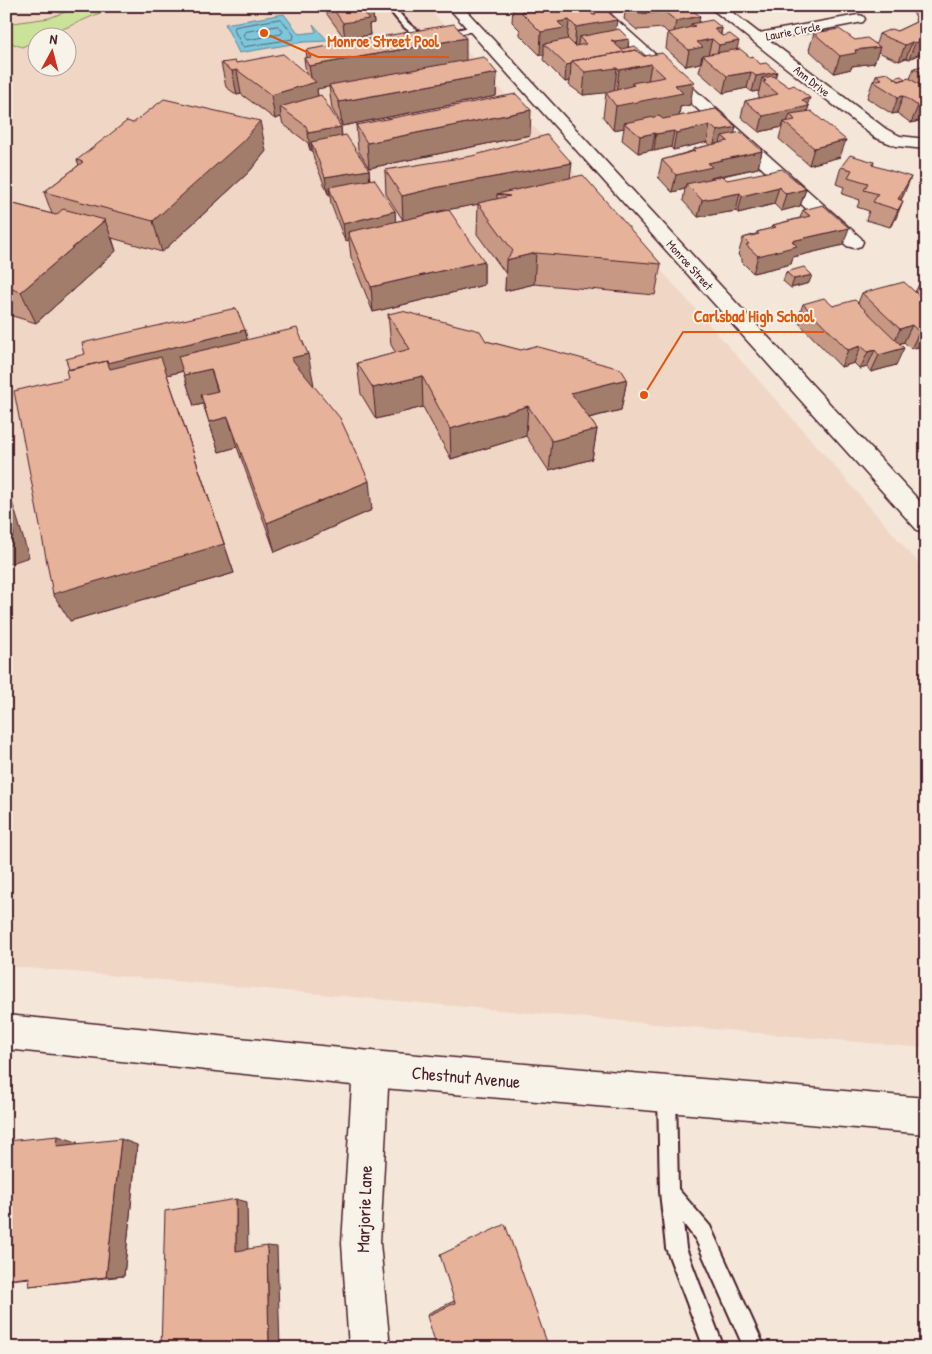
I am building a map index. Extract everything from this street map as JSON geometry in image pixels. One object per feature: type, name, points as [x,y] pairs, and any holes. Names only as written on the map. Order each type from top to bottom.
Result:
[{"type":"main road","name":"Monroe Street","points":[[454,6],[926,524]]},
{"type":"main road","points":[[592,6],[854,242]]},
{"type":"main road","name":"Ann Drive","points":[[715,6],[880,133],[896,141],[921,144]]},
{"type":"main road","name":"Laurie Circle","points":[[757,38],[858,19]]},
{"type":"main road","name":"Chestnut Avenue","points":[[6,1032],[371,1069],[926,1116]]},
{"type":"main road","name":"Marjorie Lane","points":[[370,1348],[361,1243],[371,1069]]},
{"type":"lane","points":[[390,6],[410,30],[419,36],[474,28]]},
{"type":"lane","points":[[667,1094],[669,1191],[676,1248],[714,1348]]},
{"type":"lane","points":[[669,1191],[703,1233],[755,1348]]},
{"type":"shaded area","points":[[6,6],[427,6],[830,461],[926,572],[926,1048],[6,966]]},
{"type":"green space","points":[[81,6],[116,6],[65,28],[28,28],[28,44],[22,47],[6,41],[11,36],[6,36],[6,24],[49,18]]},
{"type":"water","points":[[284,14],[299,34],[316,32],[313,24],[328,41],[304,42],[239,53],[225,24]]},
{"type":"building","points":[[331,6],[372,7],[361,9],[369,19],[343,23]]},
{"type":"building","points":[[553,6],[583,6],[593,15],[596,15],[588,6],[608,6],[612,9],[606,10],[617,20],[576,27],[569,20],[558,22],[564,28],[541,32],[521,12]]},
{"type":"building","points":[[629,6],[690,6],[688,7],[700,16],[676,21],[665,12],[639,14]]},
{"type":"building","points":[[712,20],[722,28],[714,29],[722,36],[730,34],[739,41],[719,45],[712,39],[697,42],[703,47],[689,50],[668,33],[695,26],[691,24]]},
{"type":"building","points":[[918,21],[926,25],[926,38],[915,43],[912,42],[905,45],[879,34],[891,29],[897,31]]},
{"type":"building","points":[[454,24],[466,38],[309,66],[304,58],[311,57],[306,50]]},
{"type":"building","points":[[619,29],[629,39],[611,40],[624,52],[572,61],[571,64],[566,65],[544,44],[568,39],[575,46],[586,44],[579,37]]},
{"type":"building","points":[[839,29],[855,40],[867,38],[880,47],[855,50],[856,53],[840,56],[814,33]]},
{"type":"building","points":[[635,46],[646,56],[636,50],[624,52],[621,49]]},
{"type":"building","points":[[740,49],[750,57],[753,56],[760,64],[766,63],[777,72],[756,76],[751,72],[727,76],[703,55]]},
{"type":"building","points":[[636,50],[644,56],[662,53],[694,82],[675,85],[683,93],[616,106],[606,93],[634,85],[632,83],[665,77],[651,64],[619,70],[617,68],[585,72],[572,61]]},
{"type":"building","points":[[283,54],[316,82],[271,95],[237,70],[232,71],[221,63],[235,61],[236,63]]},
{"type":"building","points":[[484,57],[497,73],[339,102],[329,85]]},
{"type":"building","points":[[926,65],[926,76],[914,68]]},
{"type":"building","points":[[887,73],[899,81],[909,78],[926,89],[926,104],[918,106],[903,96],[898,97],[873,81],[882,79],[876,75]]},
{"type":"building","points":[[773,76],[789,87],[794,85],[810,98],[802,100],[809,106],[763,116],[745,101],[778,94],[763,82],[766,81],[762,78]]},
{"type":"building","points":[[901,76],[905,79],[899,81],[894,78]]},
{"type":"building","points":[[516,94],[531,110],[367,143],[356,125]]},
{"type":"building","points":[[321,95],[341,127],[308,133],[306,126],[280,107]]},
{"type":"building","points":[[164,99],[260,121],[243,141],[153,221],[44,192],[83,162],[77,160],[127,121],[133,123]]},
{"type":"building","points":[[716,109],[736,127],[717,131],[710,125],[676,133],[674,131],[640,136],[624,123],[659,116],[663,119]]},
{"type":"building","points":[[811,111],[846,140],[814,148],[784,122],[795,120],[790,114]]},
{"type":"building","points":[[741,132],[762,151],[708,163],[712,167],[676,175],[662,160],[695,151],[693,149],[728,141],[722,136]]},
{"type":"building","points":[[346,135],[369,170],[325,177],[311,142]]},
{"type":"building","points":[[547,135],[572,163],[439,187],[402,196],[385,170],[472,156]]},
{"type":"building","points":[[850,155],[874,162],[872,165],[911,177],[898,199],[903,201],[898,210],[873,202],[878,194],[864,190],[868,183],[848,177],[852,170],[841,167]]},
{"type":"building","points":[[782,169],[806,189],[786,194],[779,187],[742,196],[740,193],[702,200],[686,184],[723,176],[727,180]]},
{"type":"building","points":[[583,175],[661,264],[536,253],[506,260],[513,251],[478,203],[510,196],[497,194]]},
{"type":"building","points":[[374,179],[395,211],[343,224],[329,187]]},
{"type":"building","points":[[6,202],[56,215],[63,209],[105,220],[21,292],[6,287]]},
{"type":"building","points":[[823,205],[849,228],[792,241],[797,246],[758,256],[746,245],[749,244],[743,238],[776,227],[773,225],[810,216],[803,210]]},
{"type":"building","points":[[449,210],[484,261],[371,287],[348,232]]},
{"type":"building","points":[[804,267],[812,275],[794,279],[786,272]]},
{"type":"building","points":[[904,282],[926,302],[926,330],[919,332],[912,325],[900,329],[862,293]]},
{"type":"building","points":[[824,298],[833,306],[855,300],[904,348],[879,355],[875,350],[868,352],[861,346],[848,350],[803,304]]},
{"type":"building","points":[[236,308],[245,330],[108,363],[107,361],[69,370],[66,359],[85,354],[82,343]]},
{"type":"building","points":[[402,311],[480,331],[486,341],[521,350],[535,346],[621,369],[627,379],[571,393],[597,429],[552,441],[528,406],[450,429],[422,376],[373,388],[357,363],[410,349],[388,314]]},
{"type":"building","points":[[297,328],[308,354],[291,358],[340,418],[369,481],[267,523],[228,417],[209,422],[201,395],[218,391],[211,369],[184,375],[178,356]]},
{"type":"building","points":[[161,357],[224,544],[53,594],[14,391],[68,378],[66,370],[107,361],[110,369]]},
{"type":"building","points":[[6,507],[14,535],[6,537]]},
{"type":"building","points":[[58,1136],[57,1146],[121,1139],[106,1277],[29,1286],[30,1277],[6,1280],[6,1141]]},
{"type":"building","points":[[236,1199],[236,1251],[267,1246],[269,1348],[161,1348],[165,1211]]},
{"type":"building","points":[[505,1224],[549,1348],[437,1348],[427,1316],[455,1303],[440,1255]]},
{"type":"place","name":"Monroe Street Pool","points":[[264,33]]},
{"type":"place","name":"Carlsbad High School","points":[[644,395]]}]
